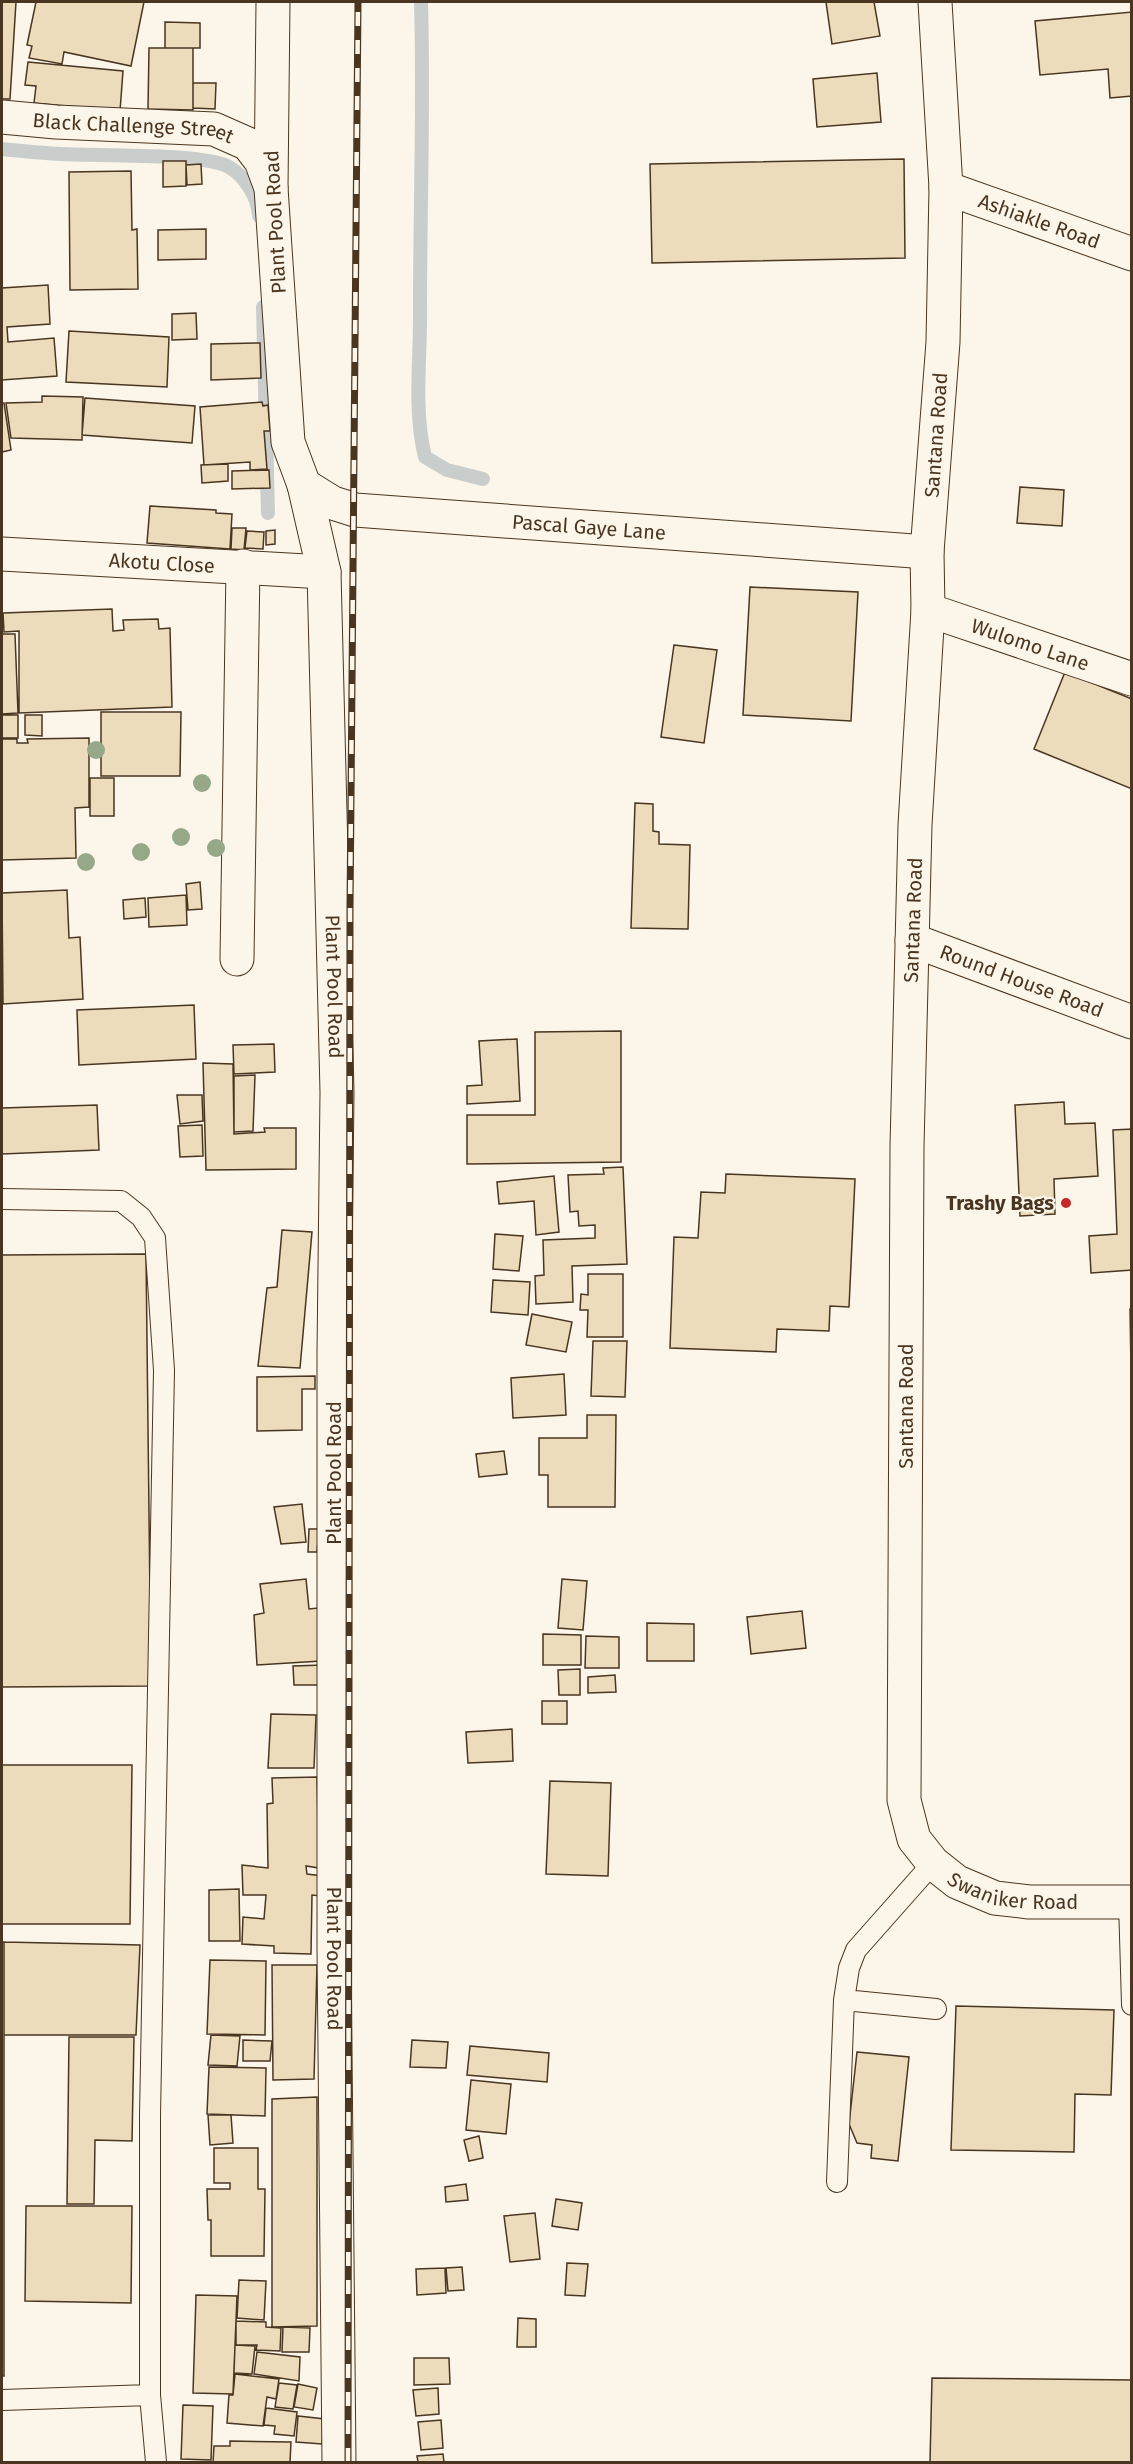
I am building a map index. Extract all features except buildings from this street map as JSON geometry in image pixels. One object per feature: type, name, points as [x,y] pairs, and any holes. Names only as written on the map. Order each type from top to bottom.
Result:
[{"type":"street","name":"Plant Pool Road","points":[[273,2],[271,188],[288,442],[304,485],[324,572],[337,1092],[334,1354],[334,1948],[339,2463]]},
{"type":"street","name":"Santana Road","points":[[924,1851],[904,1800],[907,1146],[915,825],[928,610],[927,552],[943,342],[946,188],[935,2]]},
{"type":"street","name":"Black Challenge Street","points":[[2,117],[56,122],[214,129],[248,144],[261,161],[271,188]]},
{"type":"street","name":"Ashiakle Road","points":[[946,188],[1131,254]]},
{"type":"street","name":"Pascal Gaye Lane","points":[[304,485],[333,503],[355,510],[927,552]]},
{"type":"street","name":"Akotu Close","points":[[2,554],[324,572]]},
{"type":"street","points":[[237,959],[243,566]]},
{"type":"street","name":"Wulomo Lane","points":[[928,610],[1131,679]]},
{"type":"street","name":"Round House Road","points":[[912,940],[1131,1022]]},
{"type":"street","name":"Swaniker Road","points":[[924,1851],[957,1882],[996,1898],[1029,1902],[1130,1902]]},
{"type":"lane","points":[[2,1199],[122,1201],[141,1217],[155,1238],[164,1371],[150,2116],[150,2395],[156,2463]]},
{"type":"lane","points":[[837,2182],[844,2000],[849,1968],[856,1950],[924,1851]]},
{"type":"lane","points":[[1130,1902],[1131,2005]]},
{"type":"lane","points":[[844,2000],[936,2008]]},
{"type":"lane","points":[[2,2400],[150,2395]]},
{"type":"waterway","points":[[421,2],[422,116],[418,382],[421,439],[425,457],[447,470],[483,479]]},
{"type":"waterway","points":[[2,149],[61,154],[174,157],[217,163],[229,167],[246,182],[256,202],[259,216]]},
{"type":"waterway","points":[[263,307],[268,513]]},
{"type":"railway","points":[[348,2462],[350,910],[358,2]]},
{"type":"place","name":"Trashy Bags","points":[[1066,1203]]}]
